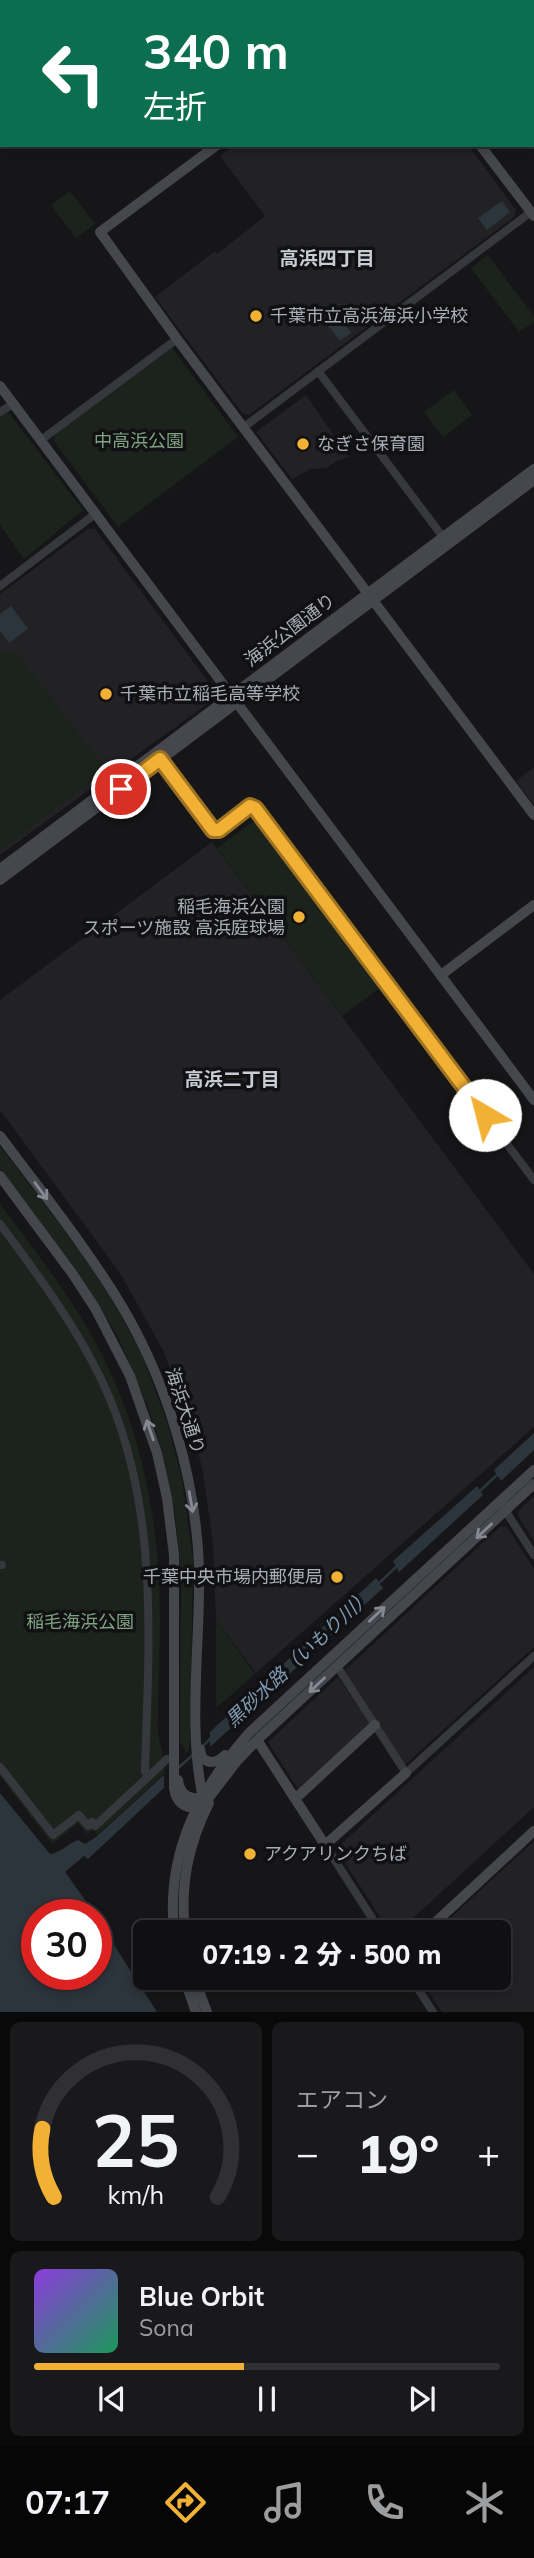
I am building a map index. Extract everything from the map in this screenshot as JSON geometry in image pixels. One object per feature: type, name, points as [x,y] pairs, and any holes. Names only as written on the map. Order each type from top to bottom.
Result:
[{"type":"street","points":[[214,147],[100,232],[534,816]]},
{"type":"street","points":[[244,427],[532,214],[482,147]]},
{"type":"street","points":[[41,440],[177,339]]},
{"type":"street","points":[[318,372],[443,537]]},
{"type":"street","points":[[0,386],[534,1100]]},
{"type":"street","points":[[0,412],[13,404]]},
{"type":"street","name":"海浜公園通り","points":[[370,597],[443,537],[534,469]]},
{"type":"street","name":"海浜公園通り","points":[[0,869],[534,480]]},
{"type":"street","points":[[0,586],[95,514]]},
{"type":"street","name":"海浜公園通り","points":[[0,880],[160,759],[234,699]]},
{"type":"street","points":[[160,759],[213,830],[219,830],[250,806],[255,808],[534,1180]]},
{"type":"street","points":[[441,975],[534,905]]},
{"type":"street","name":"海浜大通り","points":[[0,1136],[85,1251],[117,1300],[148,1357],[174,1426],[186,1472],[198,1562],[197,1742],[202,1805]]},
{"type":"street","points":[[0,1177],[95,1308],[121,1355],[157,1453],[173,1538],[178,1787],[186,1796],[202,1805]]},
{"type":"street","points":[[0,1224],[51,1292],[72,1326],[102,1381],[128,1453],[140,1504],[147,1570],[145,1771],[148,1777]]},
{"type":"street","points":[[174,1920],[177,1857],[189,1827],[202,1805],[237,1761],[503,1506],[534,1470]]},
{"type":"street","points":[[184,1920],[185,1871],[202,1805],[214,1776],[238,1745],[503,1506],[534,1484]]},
{"type":"street","points":[[503,1506],[534,1555]]},
{"type":"street","points":[[175,1643],[174,1788],[177,1799],[183,1805],[189,1827]]},
{"type":"street","points":[[325,1845],[534,1656]]},
{"type":"street","points":[[337,1666],[406,1773]]},
{"type":"street","points":[[295,1799],[375,1726]]},
{"type":"street","points":[[257,1740],[374,1920]]},
{"type":"street","points":[[197,1742],[202,1758],[209,1762],[218,1761],[238,1745]]},
{"type":"street","points":[[0,1767],[53,1835],[79,1815],[88,1826],[92,1822],[95,1826],[167,1759]]},
{"type":"street","points":[[183,1805],[202,1805]]},
{"type":"street","points":[[438,1920],[534,1831]]},
{"type":"street","points":[[188,1990],[196,2012]]},
{"type":"street","points":[[199,1990],[207,2012]]},
{"type":"street","points":[[419,1990],[433,2012]]},
{"type":"shaded area","points":[[232,147],[469,147],[516,210],[514,217],[249,415],[243,414],[155,297],[215,251],[217,254],[265,216],[220,156]]},
{"type":"shaded area","name":"なぎさ保育園","points":[[306,395],[349,457],[336,461],[327,468],[310,469],[292,479],[256,432]]},
{"type":"shaded area","name":"千葉市立稲毛高等学校","points":[[88,529],[95,529],[212,687],[211,701],[0,855],[0,594]]},
{"type":"shaded area","points":[[534,767],[534,805],[516,781]]},
{"type":"shaded area","points":[[212,842],[534,1274],[534,1427],[256,1673],[216,1620],[213,1543],[203,1472],[190,1421],[163,1350],[120,1273],[0,1110],[0,1000]]},
{"type":"shaded area","points":[[534,1496],[534,1541],[518,1516],[519,1510]]},
{"type":"shaded area","points":[[501,1526],[507,1527],[534,1569],[534,1647],[404,1763],[345,1670]]},
{"type":"shaded area","points":[[534,1667],[534,1807],[411,1920],[382,1920],[338,1852],[339,1846]]},
{"type":"shaded area","points":[[338,1677],[369,1723],[369,1727],[298,1789],[268,1742]]},
{"type":"shaded area","points":[[534,1841],[534,2012],[442,2012],[427,1990],[511,1990],[511,1920],[448,1920]]},
{"type":"green space","points":[[70,191],[95,224],[76,238],[51,205]]},
{"type":"green space","points":[[488,255],[534,317],[534,322],[519,332],[471,268]]},
{"type":"green space","name":"中高浜公園","points":[[172,348],[238,437],[118,527],[54,441],[55,434]]},
{"type":"green space","points":[[454,390],[472,415],[443,437],[424,412]]},
{"type":"green space","points":[[5,408],[83,510],[24,559],[0,525],[0,412]]},
{"type":"green space","points":[[15,651],[107,770],[0,850],[0,652],[10,654]]},
{"type":"green space","name":"稲毛海浜公園 スポーツ施設 高浜庭球場","points":[[257,819],[382,986],[342,1016],[217,848]]},
{"type":"green space","points":[[0,1146],[82,1254],[117,1308],[142,1355],[167,1422],[182,1480],[193,1559],[190,1743],[185,1754],[180,1742],[179,1554],[175,1513],[162,1450],[148,1407],[118,1337],[78,1272],[0,1169]]},
{"type":"green space","name":"稲毛海浜公園","points":[[0,1204],[70,1301],[95,1342],[120,1393],[148,1488],[157,1554],[160,1620],[158,1734],[165,1773],[97,1835],[93,1830],[87,1834],[78,1823],[52,1844],[0,1776]]},
{"type":"green space","points":[[216,1620],[255,1674],[216,1708]]},
{"type":"water","points":[[502,201],[510,212],[487,230],[478,218]]},
{"type":"water","points":[[334,309],[351,333],[340,341],[322,318]]},
{"type":"water","points":[[11,606],[28,629],[9,643],[0,631],[0,614]]},
{"type":"water","points":[[534,1433],[534,1450],[501,1481],[494,1470]]},
{"type":"water","points":[[477,1486],[483,1495],[399,1572],[393,1561]]},
{"type":"water","points":[[376,1578],[383,1588],[210,1747],[210,1732]]},
{"type":"water","points":[[164,1775],[164,1788],[88,1859],[84,1856],[65,1872],[84,1899],[21,1899],[21,1990],[112,1990],[112,1942],[133,1975],[133,1990],[143,1990],[157,2012],[0,2012],[0,1793],[50,1854],[78,1840],[85,1844]]},
{"type":"waterway","name":"黒砂水路（いもり川）","points":[[480,1491],[498,1474]]},
{"type":"waterway","name":"黒砂水路（いもり川）","points":[[379,1583],[397,1566]]},
{"type":"waterway","name":"黒砂水路（いもり川）","points":[[202,1747],[212,1737]]},
{"type":"waterway","name":"黒砂水路（いもり川）","points":[[178,1768],[194,1754]]},
{"type":"place","name":"千葉市立高浜海浜小学校","points":[[256,316]]},
{"type":"place","name":"なぎさ保育園","points":[[303,444]]},
{"type":"place","name":"千葉市立稲毛高等学校","points":[[106,694]]},
{"type":"place","name":"稲毛海浜公園 スポーツ施設 高浜庭球場","points":[[299,917]]},
{"type":"place","name":"千葉中央市場内郵便局","points":[[337,1577]]},
{"type":"place","name":"アクアリンクちば","points":[[250,1854]]},
{"type":"district","name":"高浜四丁目","points":[[327,258]]},
{"type":"district","name":"高浜二丁目","points":[[232,1079]]},
{"type":"route","points":[[121,789],[160,759],[213,830],[219,830],[253,806],[485,1115]]}]
